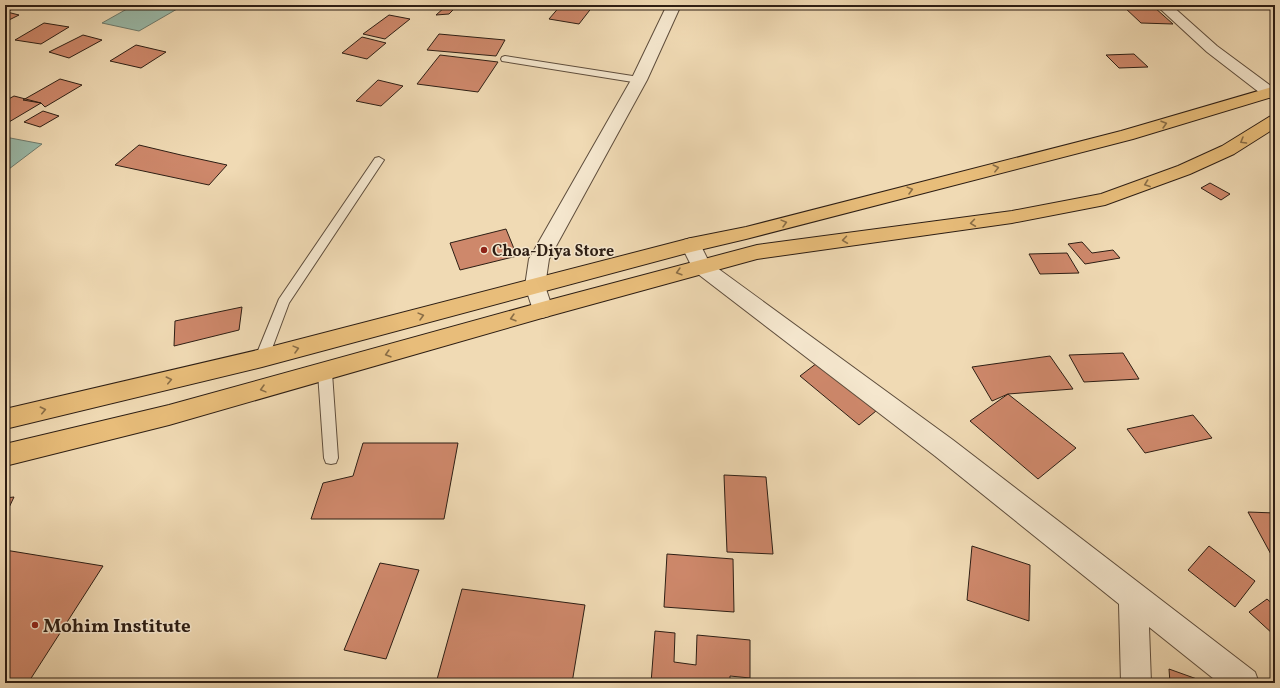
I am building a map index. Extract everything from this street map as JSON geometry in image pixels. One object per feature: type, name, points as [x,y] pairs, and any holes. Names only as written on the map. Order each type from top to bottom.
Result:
[{"type":"highway","points":[[5,455],[169,415],[542,310],[696,256],[746,233],[1127,135],[1273,92]]},
{"type":"highway","points":[[5,419],[262,358],[535,286],[696,256],[757,252],[1012,217],[1105,199],[1184,170],[1228,150],[1275,120]]},
{"type":"street","points":[[542,310],[535,286],[538,258],[639,80],[674,5]]},
{"type":"street","points":[[1163,5],[1212,49],[1273,92]]},
{"type":"street","points":[[696,256],[1244,683]]},
{"type":"street","points":[[1133,597],[1136,683]]},
{"type":"lane","points":[[505,59],[639,80]]},
{"type":"lane","points":[[262,358],[283,302],[379,160]]},
{"type":"lane","points":[[324,372],[331,458]]},
{"type":"shaded area","points":[[134,5],[184,5],[139,31],[102,23]]},
{"type":"shaded area","points":[[5,137],[42,144],[5,172]]},
{"type":"building","points":[[5,5],[20,5],[5,13]]},
{"type":"building","points":[[561,5],[593,6],[579,24],[549,19]]},
{"type":"building","points":[[445,7],[454,9],[449,14],[436,15]]},
{"type":"building","points":[[1124,7],[1154,7],[1173,24],[1141,23]]},
{"type":"building","points":[[7,12],[19,15],[5,22],[5,13]]},
{"type":"building","points":[[389,15],[410,19],[385,39],[363,34]]},
{"type":"building","points":[[44,23],[69,27],[41,44],[15,40]]},
{"type":"building","points":[[439,34],[505,40],[496,56],[427,50]]},
{"type":"building","points":[[83,35],[102,40],[69,58],[49,52]]},
{"type":"building","points":[[362,37],[386,43],[367,59],[342,53]]},
{"type":"building","points":[[136,45],[166,52],[141,68],[110,61]]},
{"type":"building","points":[[1134,54],[1148,67],[1119,68],[1106,55]]},
{"type":"building","points":[[440,55],[498,62],[478,92],[417,84]]},
{"type":"building","points":[[60,79],[82,85],[45,107],[41,103],[23,100]]},
{"type":"building","points":[[378,80],[403,86],[381,106],[356,101]]},
{"type":"building","points":[[14,96],[41,103],[9,122],[5,121],[5,101]]},
{"type":"building","points":[[43,111],[59,116],[40,127],[24,122]]},
{"type":"building","points":[[139,145],[227,165],[209,185],[115,165]]},
{"type":"building","points":[[1210,183],[1230,194],[1221,200],[1201,188]]},
{"type":"building","name":"Choa-Diya Store","points":[[506,229],[517,256],[460,270],[450,243]]},
{"type":"building","points":[[1082,242],[1092,253],[1113,250],[1120,258],[1085,264],[1068,244]]},
{"type":"building","points":[[1067,253],[1079,273],[1040,274],[1029,254]]},
{"type":"building","points":[[242,307],[239,330],[174,346],[175,321]]},
{"type":"building","points":[[1123,353],[1139,379],[1084,382],[1069,355]]},
{"type":"building","points":[[1050,356],[1073,389],[1008,394],[992,401],[972,367]]},
{"type":"building","points":[[817,363],[876,411],[859,425],[800,376]]},
{"type":"building","points":[[1008,394],[1076,448],[1038,479],[970,421]]},
{"type":"building","points":[[1193,415],[1212,438],[1145,453],[1127,429]]},
{"type":"building","points":[[363,443],[458,443],[444,519],[311,519],[323,483],[353,476]]},
{"type":"building","points":[[724,475],[766,477],[773,554],[727,552]]},
{"type":"building","points":[[14,497],[5,516],[5,498]]},
{"type":"building","points":[[1248,512],[1275,513],[1275,558],[1273,558]]},
{"type":"building","points":[[972,546],[1030,565],[1029,621],[967,600]]},
{"type":"building","points":[[1209,546],[1255,581],[1235,607],[1188,570]]},
{"type":"building","name":"Mohim Institute","points":[[5,550],[103,566],[28,683],[5,683]]},
{"type":"building","points":[[667,554],[733,559],[734,612],[664,607]]},
{"type":"building","points":[[380,563],[419,570],[386,659],[344,650]]},
{"type":"building","points":[[462,589],[585,605],[572,683],[436,683]]},
{"type":"building","points":[[1267,599],[1275,606],[1274,635],[1249,612]]},
{"type":"building","points":[[655,631],[675,633],[674,662],[696,665],[697,635],[750,640],[750,678],[730,676],[730,683],[651,683]]},
{"type":"building","points":[[1169,669],[1208,683],[1170,683]]},
{"type":"place","name":"Choa-Diya Store","points":[[484,250]]},
{"type":"place","name":"Mohim Institute","points":[[35,625]]}]
